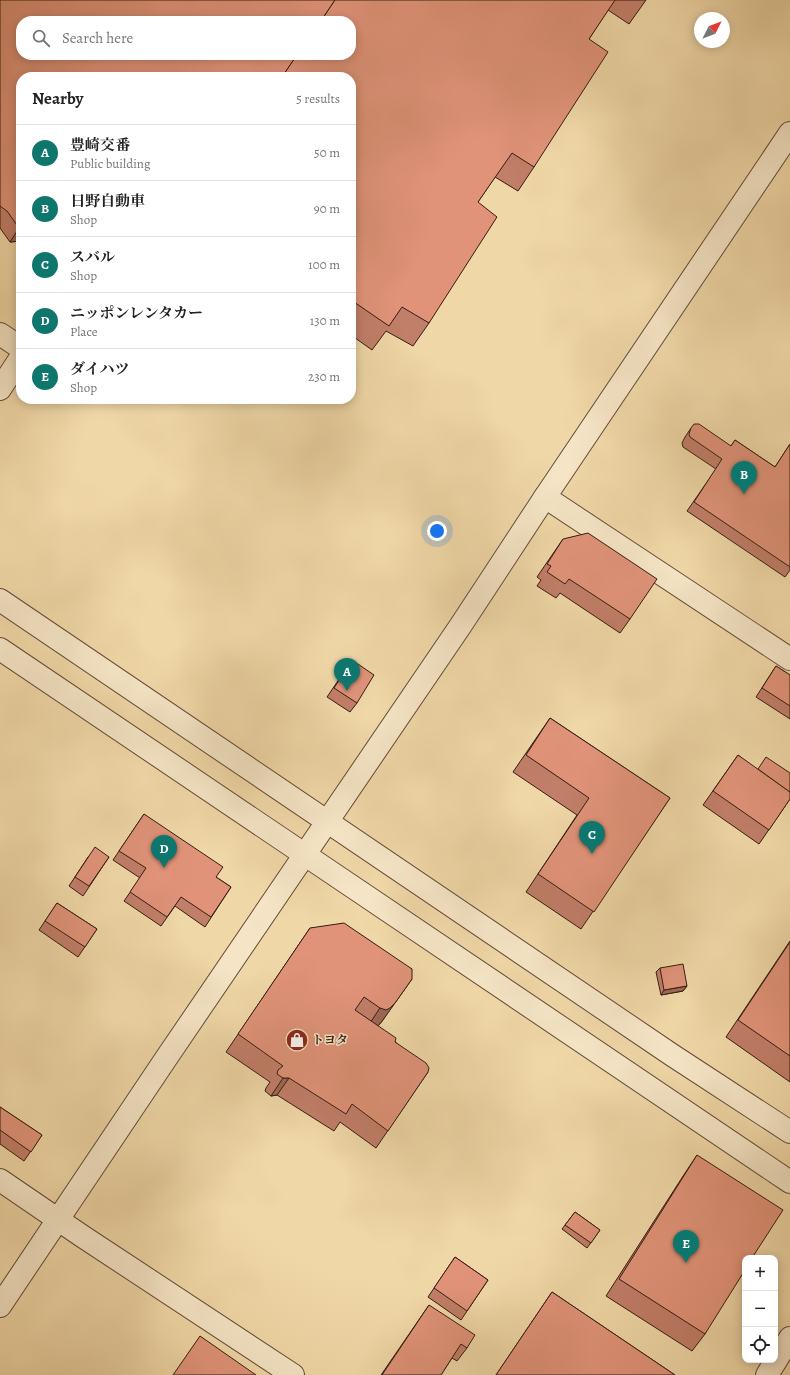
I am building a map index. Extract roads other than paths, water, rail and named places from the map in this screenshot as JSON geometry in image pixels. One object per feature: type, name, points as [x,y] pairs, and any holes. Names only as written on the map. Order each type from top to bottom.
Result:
[{"type":"street","points":[[0,1306],[461,625],[545,496],[790,133]]},
{"type":"street","points":[[0,334],[16,345]]},
{"type":"street","points":[[0,389],[16,365]]},
{"type":"street","points":[[545,496],[790,659]]},
{"type":"street","points":[[0,600],[328,820],[672,1055],[790,1132]]},
{"type":"street","points":[[0,648],[790,1182]]},
{"type":"street","points":[[0,1180],[293,1375]]},
{"type":"street","points":[[766,1375],[790,1338]]},
{"type":"place","name":"日野自動車","points":[[744,494]]},
{"type":"place","name":"豊崎交番","points":[[347,691]]},
{"type":"place","name":"スバル","points":[[592,854]]},
{"type":"place","name":"ニッポンレンタカー","points":[[164,868]]},
{"type":"place","name":"トヨタ","points":[[297,1040]]},
{"type":"place","name":"ダイハツ","points":[[686,1263]]}]
